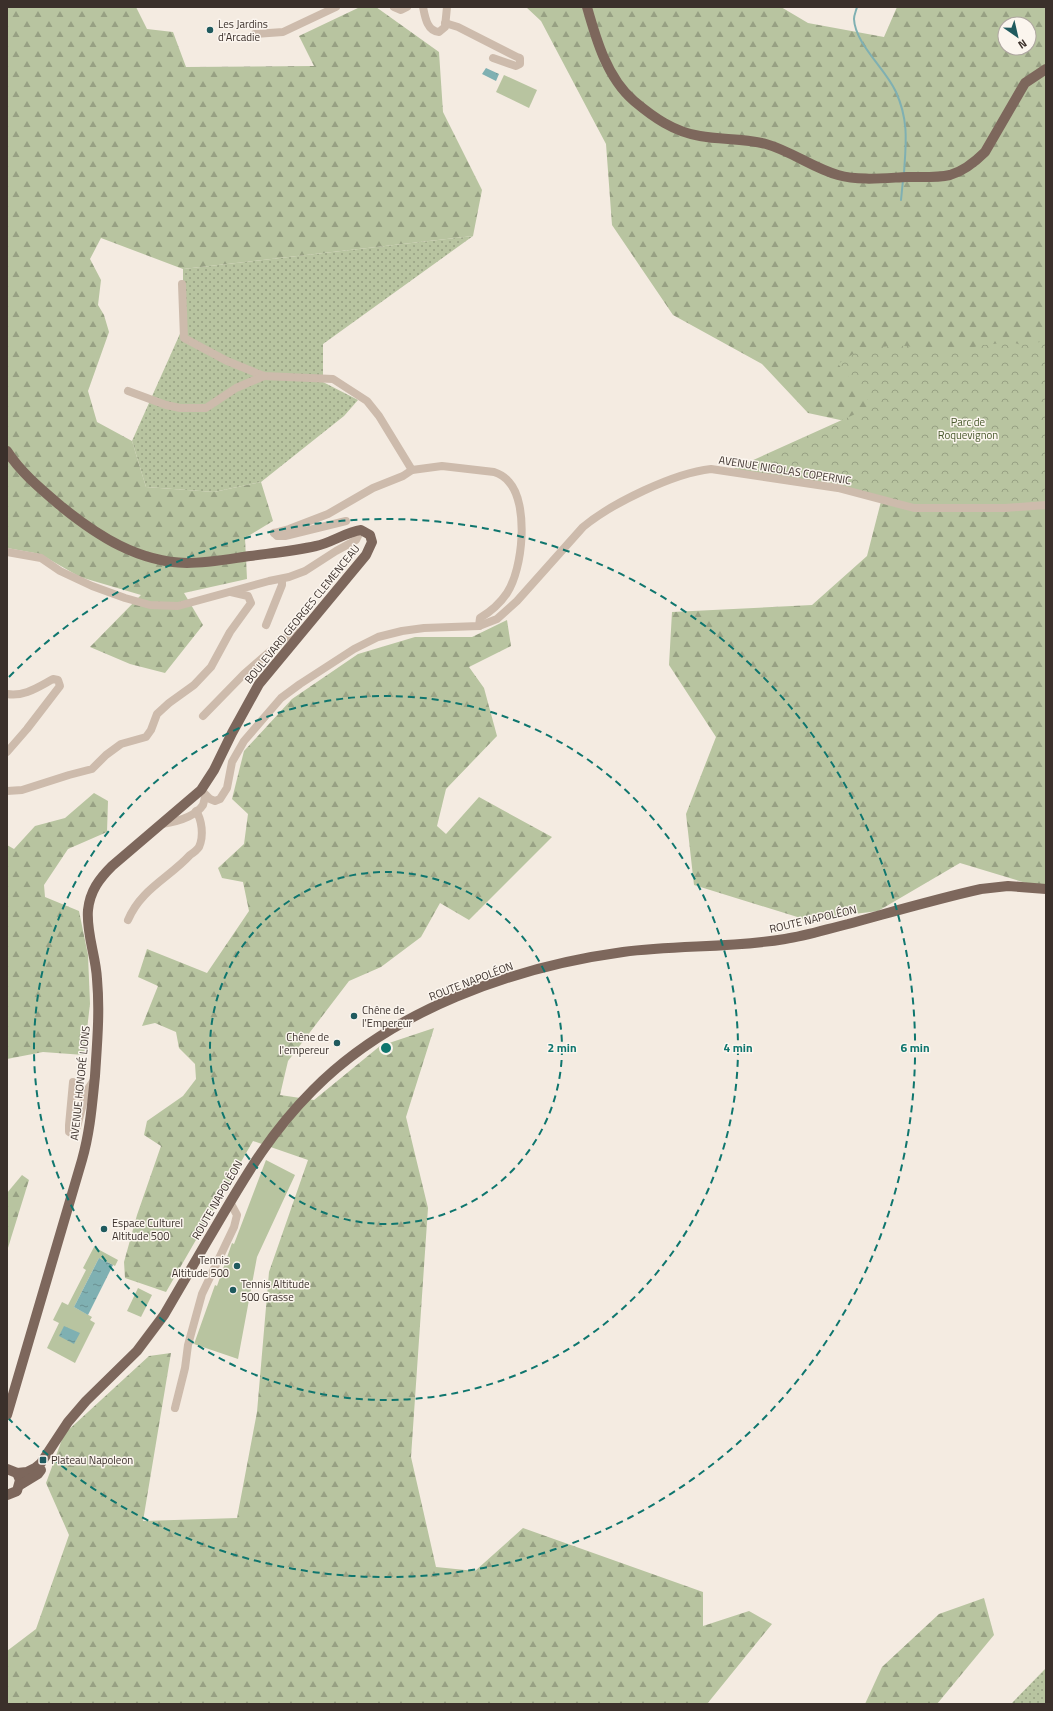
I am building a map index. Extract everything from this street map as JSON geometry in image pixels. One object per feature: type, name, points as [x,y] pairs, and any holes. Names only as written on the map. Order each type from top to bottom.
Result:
[{"type":"main road","points":[[587,7],[606,63],[618,83],[632,100],[657,118],[676,130],[699,136],[766,144],[810,163],[826,172],[840,176],[872,178],[923,177],[949,175],[962,170],[976,161],[985,152],[1025,84],[1046,69]]},
{"type":"main road","name":"BOULEVARD GEORGES CLEMENCEAU","points":[[7,451],[21,470],[35,484],[83,524],[113,543],[157,559],[176,562],[204,562],[304,548],[327,543],[361,530],[368,533],[372,538],[371,547],[259,684],[232,732],[203,793]]},
{"type":"main road","name":"AVENUE HONORÉ LIONS","points":[[7,1415],[84,1154],[89,1131],[99,1015],[97,977],[88,924],[90,898],[102,876],[162,824],[203,793]]},
{"type":"main road","name":"ROUTE NAPOLÉON","points":[[11,1469],[27,1472],[41,1463],[53,1443],[77,1410],[129,1360],[150,1334],[164,1315],[251,1166],[276,1130],[314,1088],[340,1064],[366,1044],[392,1028],[450,1000],[488,985],[530,972],[573,962],[624,952],[787,939],[981,889],[1008,886],[1046,890]]},
{"type":"main road","name":"ROUTE NAPOLÉON","points":[[7,1495],[14,1493],[20,1485],[38,1474],[44,1466],[53,1443]]},
{"type":"main road","points":[[11,1469],[20,1480],[20,1485]]},
{"type":"street","points":[[255,34],[283,32],[336,7]]},
{"type":"street","points":[[394,7],[401,10],[407,7]]},
{"type":"street","points":[[423,7],[426,20],[434,32],[439,32],[442,30],[445,23],[447,7]]},
{"type":"street","points":[[445,23],[458,27],[517,56],[520,58],[520,64],[516,66],[493,58]]},
{"type":"street","points":[[182,284],[184,338],[227,361],[264,376],[333,379],[367,401],[379,416],[412,470]]},
{"type":"street","points":[[128,391],[166,405],[180,408],[206,408],[236,388],[264,376]]},
{"type":"street","points":[[346,521],[285,536],[277,536],[274,533],[328,514],[373,488],[403,476],[412,470],[442,466],[494,472],[502,475],[510,482],[516,493],[520,508],[522,543],[517,569],[507,593],[488,613],[480,618],[479,626]]},
{"type":"street","name":"AVENUE NICOLAS COPERNIC","points":[[203,793],[215,801],[220,799],[224,794],[232,762],[237,750],[281,698],[354,649],[378,637],[402,631],[479,626],[497,619],[583,528],[596,517],[616,505],[698,470],[711,469],[838,488],[914,508],[1005,508],[1046,505]]},
{"type":"street","points":[[7,552],[41,558],[60,571],[92,586],[150,605],[178,606],[269,581],[282,579],[305,571],[356,540],[361,530]]},
{"type":"street","points":[[266,625],[282,585],[282,579]]},
{"type":"street","points":[[7,791],[22,790],[69,774],[92,769],[106,755],[122,744],[146,737],[151,730],[157,714],[169,703],[194,685],[210,667],[230,632],[251,603],[248,596],[231,592]]},
{"type":"street","points":[[203,716],[244,674],[289,635],[296,632],[300,634]]},
{"type":"street","points":[[7,694],[14,695],[32,692],[53,679],[58,680],[60,686],[28,729],[7,752]]},
{"type":"street","points":[[162,824],[173,822],[196,811],[203,804],[203,793]]},
{"type":"street","points":[[128,920],[133,907],[149,890],[182,864],[199,847],[202,823],[201,818],[196,811]]},
{"type":"street","points":[[73,1082],[69,1125],[69,1132],[71,1133],[77,1127],[86,1092],[94,1080]]},
{"type":"street","points":[[175,1408],[185,1368],[188,1345],[202,1294],[234,1227],[237,1215],[230,1202]]},
{"type":"green space","points":[[7,7],[136,7],[147,29],[173,32],[186,67],[314,66],[299,36],[360,7],[376,7],[439,52],[443,112],[482,190],[473,236],[183,269],[101,238],[90,259],[101,280],[98,305],[104,315],[109,332],[88,391],[97,422],[132,441],[146,487],[214,492],[261,482],[273,521],[245,538],[247,579],[184,593],[203,625],[165,673],[130,664],[90,647],[141,595],[80,577],[40,554],[7,548]]},
{"type":"green space","points":[[526,7],[781,7],[808,23],[884,37],[897,7],[1046,7],[1046,889],[960,863],[878,911],[807,920],[694,885],[686,814],[716,737],[669,665],[672,612],[812,605],[867,556],[885,486],[877,428],[808,413],[762,364],[673,315],[612,225],[606,144],[541,21]]},
{"type":"green space","points":[[504,75],[537,90],[529,108],[496,92]]},
{"type":"green space","points":[[473,236],[323,344],[323,382],[358,400],[344,416],[261,482],[214,492],[146,487],[132,441],[183,327],[183,269]]},
{"type":"green space","name":"Parc de Roquevignon","points":[[1046,339],[1046,505],[908,504],[731,470],[873,406],[838,364],[859,350],[897,345],[952,352],[983,345],[1012,342],[1021,345],[1040,342]]},
{"type":"green space","points":[[507,620],[511,646],[469,667],[484,688],[497,736],[446,789],[437,826],[446,834],[479,797],[552,837],[469,920],[440,903],[421,937],[381,967],[349,981],[288,1061],[280,1095],[314,1100],[380,1046],[434,1028],[406,1117],[428,1208],[411,1457],[436,1567],[475,1571],[523,1528],[703,1592],[703,1626],[749,1611],[772,1624],[707,1704],[7,1704],[7,1651],[36,1629],[69,1535],[46,1483],[64,1434],[149,1356],[171,1353],[143,1521],[237,1518],[257,1412],[269,1272],[308,1160],[253,1141],[166,1292],[125,1278],[124,1262],[137,1215],[161,1146],[144,1135],[147,1121],[183,1096],[196,1079],[195,1064],[179,1048],[176,1032],[155,1023],[142,1026],[158,986],[138,977],[147,949],[207,973],[249,911],[243,882],[222,878],[218,868],[244,844],[248,814],[232,799],[244,751],[292,699],[358,654],[415,637],[472,637]]},
{"type":"green space","points":[[94,793],[108,801],[107,832],[68,849],[44,885],[45,897],[79,911],[88,955],[90,1004],[84,1055],[43,1052],[7,1059],[7,845],[14,849],[35,826],[65,818]]},
{"type":"green space","name":"Tennis Altitude 500 Grasse","points":[[266,1160],[295,1175],[257,1257],[238,1359],[194,1344],[215,1285],[217,1286],[232,1243],[234,1244]]},
{"type":"green space","points":[[22,1175],[29,1180],[7,1251],[7,1193]]},
{"type":"green space","points":[[94,1247],[118,1260],[115,1266],[99,1258],[74,1307],[92,1317],[90,1320],[95,1323],[75,1363],[47,1348],[59,1323],[53,1320],[62,1302],[68,1305],[86,1270],[83,1268]]},
{"type":"green space","points":[[138,1288],[152,1295],[141,1317],[127,1311]]},
{"type":"green space","points":[[984,1598],[994,1635],[937,1704],[865,1704],[882,1667],[939,1614]]},
{"type":"green space","points":[[1046,1668],[1046,1704],[1011,1704]]},
{"type":"water","points":[[486,68],[499,74],[496,81],[482,74]]},
{"type":"water","points":[[99,1258],[113,1265],[88,1315],[74,1307]]},
{"type":"water","points":[[64,1326],[80,1333],[74,1344],[59,1336]]},
{"type":"waterway","points":[[857,7],[854,19],[860,38],[891,83],[896,92],[903,113],[906,132],[904,173]]},
{"type":"waterway","points":[[901,200],[903,180]]},
{"type":"place","name":"Les Jardins d'Arcadie","points":[[210,30]]},
{"type":"place","name":"Chêne de l'Empereur","points":[[354,1016]]},
{"type":"place","name":"Chêne de l'empereur","points":[[337,1043]]},
{"type":"place","name":"Espace Culturel Altitude 500","points":[[104,1229]]},
{"type":"place","name":"Tennis Altitude 500","points":[[237,1266]]},
{"type":"place","name":"Tennis Altitude 500 Grasse","points":[[233,1290]]},
{"type":"place","name":"Plateau Napoleon","points":[[43,1460]]}]
